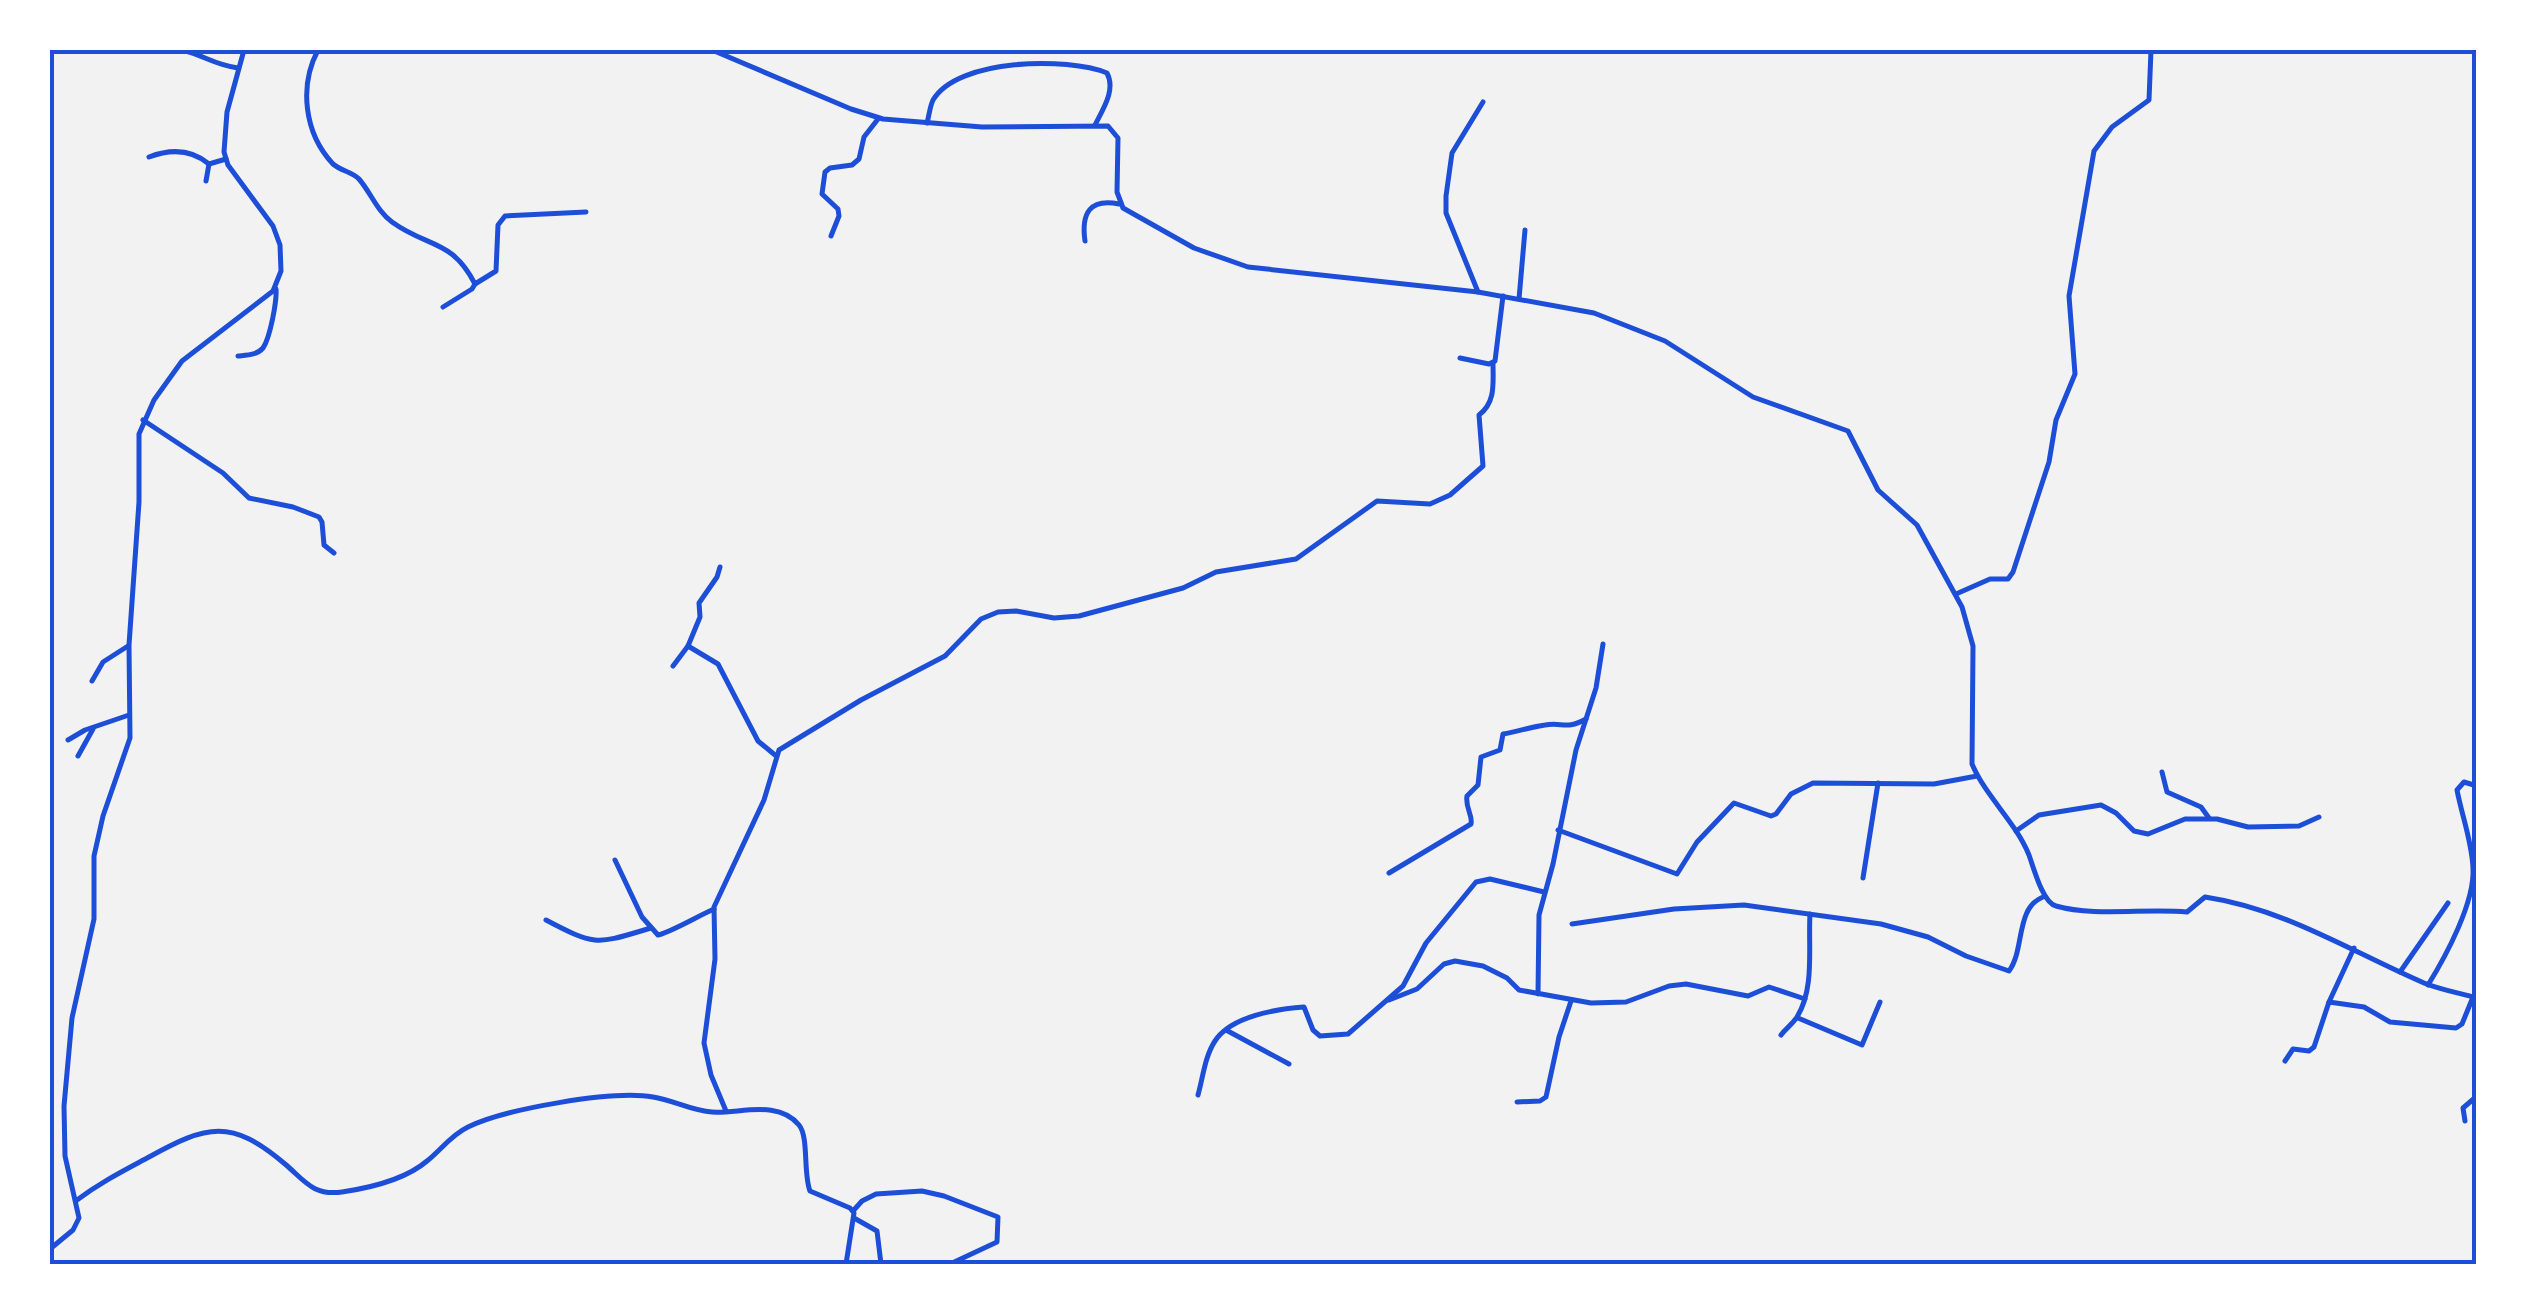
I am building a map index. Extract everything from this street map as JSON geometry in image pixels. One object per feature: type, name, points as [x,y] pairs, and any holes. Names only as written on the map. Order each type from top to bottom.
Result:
[{"type":"street","points":[[182,50],[201,54],[209,63],[238,68]]},
{"type":"street","points":[[50,1249],[78,1223],[78,1200],[63,1138],[72,1018],[94,919],[94,856],[103,816],[130,738],[129,645],[139,434],[165,382],[182,361],[273,291],[282,270],[273,226],[226,159],[225,124],[244,50]]},
{"type":"street","points":[[318,50],[306,74],[306,96],[309,116],[324,151],[334,165],[358,178],[387,218],[458,256],[475,284]]},
{"type":"street","points":[[712,50],[851,109],[879,117],[982,127],[1108,126],[1118,138],[1120,204]]},
{"type":"street","points":[[1956,594],[1990,579],[2008,580],[2013,572],[2049,462],[2056,420],[2075,374],[2069,318],[2071,278],[2094,151],[2112,127],[2149,100],[2151,50]]},
{"type":"street","points":[[927,123],[932,102],[950,86],[978,72],[1006,65],[1043,63],[1107,73],[1110,90],[1095,125]]},
{"type":"street","points":[[1478,292],[1446,213],[1446,177],[1458,142],[1483,102]]},
{"type":"street","points":[[830,236],[839,216],[838,208],[822,194],[826,172],[852,166],[859,159],[864,137],[879,117]]},
{"type":"street","points":[[149,157],[176,151],[209,164]]},
{"type":"street","points":[[209,164],[226,159]]},
{"type":"street","points":[[206,181],[209,164]]},
{"type":"street","points":[[1086,240],[1084,217],[1090,206],[1101,202],[1120,204],[1194,248],[1248,267],[1478,292],[1594,313],[1686,353],[1752,398],[1820,418],[1848,431],[1878,490],[1917,525],[1956,594],[1973,646],[1972,764],[2016,831],[2041,882],[2043,897],[2053,906],[2104,912],[2187,912],[2204,897],[2242,903],[2307,926],[2428,985],[2475,997],[2462,1024],[2456,1028],[2390,1022],[2364,1007],[2330,1002]]},
{"type":"street","points":[[443,307],[496,271],[498,225],[505,216],[586,212]]},
{"type":"street","points":[[1519,299],[1525,230]]},
{"type":"street","points":[[238,356],[256,353],[264,346],[276,300],[275,286]]},
{"type":"street","points":[[726,1111],[711,1075],[704,1043],[716,959],[714,909],[764,800],[776,756],[784,746],[860,700],[945,656],[981,619],[998,612],[1066,618],[1114,608],[1183,588],[1216,572],[1296,559],[1377,501],[1423,505],[1450,495],[1482,466],[1479,414],[1488,408],[1493,394],[1502,296]]},
{"type":"street","points":[[1460,358],[1494,363]]},
{"type":"street","points":[[143,420],[217,469],[248,498],[319,517],[324,545],[334,553]]},
{"type":"street","points":[[673,666],[688,646],[700,617],[699,603],[720,567]]},
{"type":"street","points":[[1538,994],[1539,915],[1603,644]]},
{"type":"street","points":[[92,681],[103,662],[129,645]]},
{"type":"street","points":[[688,646],[718,664],[758,741],[776,756]]},
{"type":"street","points":[[68,740],[130,714]]},
{"type":"street","points":[[1388,873],[1471,824],[1467,796],[1478,787],[1481,756],[1500,750],[1503,734],[1548,724],[1570,727],[1588,717]]},
{"type":"street","points":[[78,756],[94,728]]},
{"type":"street","points":[[2162,772],[2167,792],[2200,807],[2209,818]]},
{"type":"street","points":[[1558,830],[1677,874],[1697,842],[1734,803],[1771,816],[1808,784],[1934,784],[1977,776]]},
{"type":"street","points":[[2428,985],[2459,928],[2474,888],[2474,864],[2457,790],[2464,782],[2477,786]]},
{"type":"street","points":[[1863,878],[1878,783]]},
{"type":"street","points":[[2016,831],[2039,815],[2100,805],[2140,834],[2185,819],[2209,818],[2248,827],[2299,826],[2319,818]]},
{"type":"street","points":[[614,860],[658,935],[714,909]]},
{"type":"street","points":[[1198,1095],[1208,1057],[1225,1030],[1274,1011],[1304,1007],[1316,1033],[1325,1037],[1348,1034],[1403,986],[1426,943],[1476,882],[1490,879],[1544,892]]},
{"type":"street","points":[[1572,924],[1722,905],[1848,918],[1928,936],[2006,971],[2013,966],[2030,906],[2043,897]]},
{"type":"street","points":[[2400,972],[2448,903]]},
{"type":"street","points":[[1781,1035],[1797,1017],[1805,998],[1810,914]]},
{"type":"street","points":[[546,920],[578,937],[598,942],[651,928]]},
{"type":"street","points":[[2285,1061],[2293,1050],[2309,1051],[2314,1047],[2354,948]]},
{"type":"street","points":[[1387,1001],[1417,990],[1444,964],[1454,961],[1483,966],[1508,978],[1519,990],[1571,1000],[1626,1002],[1679,984],[1748,996],[1769,987],[1805,998]]},
{"type":"street","points":[[1517,1102],[1546,1097],[1571,1000]]},
{"type":"street","points":[[1797,1017],[1862,1045],[1880,1002]]},
{"type":"street","points":[[1225,1030],[1289,1064]]},
{"type":"street","points":[[78,1200],[106,1178],[176,1141],[206,1132],[246,1136],[276,1156],[307,1187],[329,1193],[412,1172],[463,1130],[499,1114],[628,1094],[652,1096],[710,1112],[764,1110],[788,1116],[802,1130],[810,1191],[877,1231],[881,1264]]},
{"type":"street","points":[[2465,1121],[2463,1108],[2477,1096]]},
{"type":"street","points":[[846,1264],[854,1214],[868,1196],[922,1191],[998,1217],[997,1242],[950,1264]]}]
